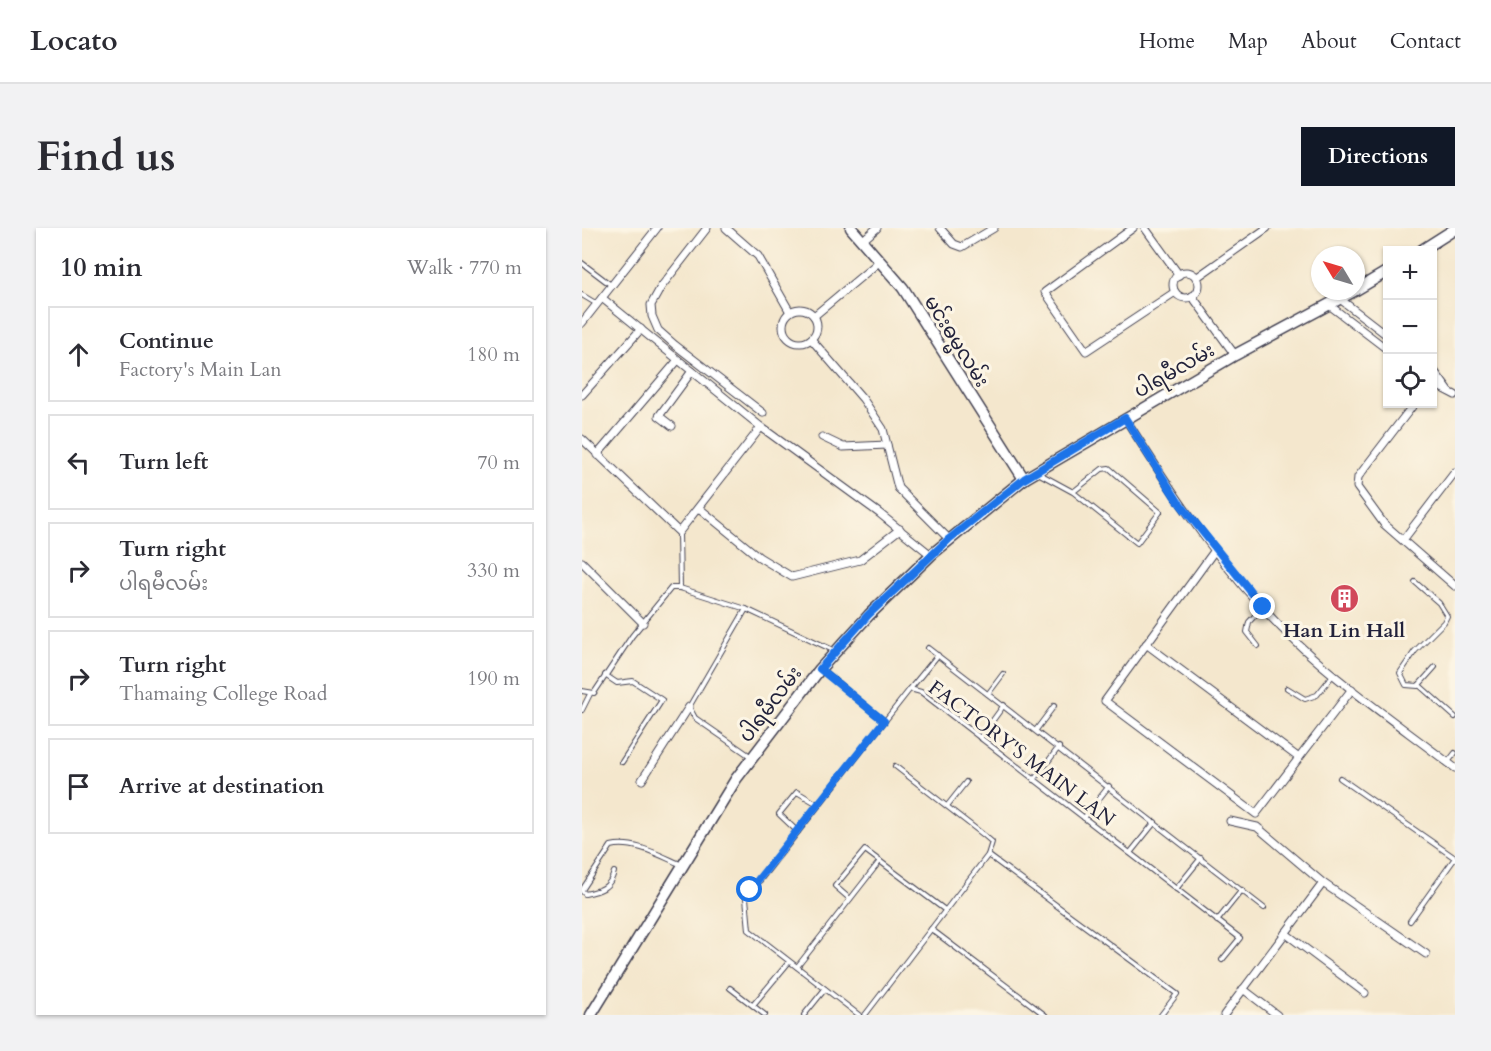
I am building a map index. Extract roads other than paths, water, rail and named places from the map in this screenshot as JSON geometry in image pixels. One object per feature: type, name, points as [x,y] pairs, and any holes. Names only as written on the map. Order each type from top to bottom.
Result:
[{"type":"main road","name":"မင်းဓမ္မလမ်း","points":[[851,228],[903,288],[1024,479]]},
{"type":"main road","points":[[1428,246],[1455,229]]},
{"type":"main road","name":"ပါရမီလမ်း","points":[[1365,284],[1383,274]]},
{"type":"main road","name":"ပါရမီလမ်း","points":[[591,1015],[682,865],[752,758],[835,651],[931,555],[1024,479],[1038,473],[1125,418],[1235,355],[1338,300]]},
{"type":"street","points":[[707,228],[661,287],[651,305],[652,316],[658,330],[675,345],[763,413]]},
{"type":"street","points":[[726,228],[758,256],[790,312]]},
{"type":"street","points":[[863,240],[877,228]]},
{"type":"street","points":[[940,228],[954,244],[962,247],[994,228]]},
{"type":"street","points":[[1133,228],[1045,292],[1086,351],[1175,292]]},
{"type":"street","points":[[1145,228],[1179,275]]},
{"type":"street","points":[[1196,278],[1268,228]]},
{"type":"street","points":[[582,323],[655,229]]},
{"type":"street","points":[[814,316],[880,261]]},
{"type":"street","points":[[1192,296],[1182,297],[1175,292],[1174,281],[1179,275],[1186,273],[1196,278]]},
{"type":"street","points":[[1192,296],[1198,287],[1196,278]]},
{"type":"street","points":[[1192,296],[1235,355]]},
{"type":"street","points":[[1341,300],[1383,333]]},
{"type":"street","points":[[600,301],[641,329],[761,427],[931,555]]},
{"type":"street","points":[[1329,305],[1381,345],[1383,342]]},
{"type":"street","points":[[800,309],[814,316],[818,324],[812,340],[801,343],[791,341],[785,334],[783,325],[790,312],[800,309]]},
{"type":"street","points":[[582,395],[641,329]]},
{"type":"street","points":[[812,340],[864,399],[883,429],[898,488],[949,539]]},
{"type":"street","points":[[597,455],[678,360]]},
{"type":"street","points":[[672,426],[659,416],[692,371]]},
{"type":"street","points":[[1437,377],[1448,390]]},
{"type":"street","points":[[1437,385],[1455,395]]},
{"type":"street","points":[[1411,408],[1358,477],[1357,487],[1384,524],[1455,586]]},
{"type":"street","points":[[1125,418],[1177,500],[1263,607],[1297,643],[1352,689],[1455,768]]},
{"type":"street","points":[[582,439],[679,532],[761,427]]},
{"type":"street","points":[[822,437],[843,447],[887,444]]},
{"type":"street","points":[[1403,540],[1455,472]]},
{"type":"street","points":[[699,508],[759,557],[792,577],[860,560],[900,530]]},
{"type":"street","points":[[1215,550],[1105,702],[1256,814],[1352,689]]},
{"type":"street","points":[[582,562],[643,623]]},
{"type":"street","points":[[1146,644],[1299,758]]},
{"type":"street","points":[[642,780],[688,707]]},
{"type":"street","points":[[1230,821],[1257,827],[1323,883],[1426,954]]},
{"type":"street","points":[[1224,1015],[1323,883]]},
{"type":"street","points":[[1285,933],[1365,993]]},
{"type":"street","points":[[1243,989],[1277,1015]]},
{"type":"lane","points":[[582,263],[611,286]]},
{"type":"lane","points":[[582,295],[600,301]]},
{"type":"lane","points":[[1038,473],[1073,492],[1137,543],[1160,512],[1109,468],[1102,469],[1073,492]]},
{"type":"lane","points":[[679,532],[680,588]]},
{"type":"lane","points":[[1415,582],[1439,603],[1447,616],[1444,622],[1415,651],[1400,673],[1406,685],[1419,685],[1455,717]]},
{"type":"lane","points":[[582,710],[605,675],[671,588],[680,588],[746,609],[835,651]]},
{"type":"lane","points":[[1258,646],[1247,632],[1249,622],[1263,607]]},
{"type":"lane","points":[[746,609],[688,707],[694,718],[752,758]]},
{"type":"lane","points":[[928,648],[1059,747],[1264,908]]},
{"type":"lane","points":[[910,689],[938,655]]},
{"type":"lane","points":[[1419,685],[1435,667]]},
{"type":"lane","points":[[820,669],[884,721]]},
{"type":"lane","points":[[988,694],[1003,674]]},
{"type":"lane","points":[[1287,688],[1305,699],[1317,695],[1334,674]]},
{"type":"lane","points":[[605,675],[616,683],[633,681],[662,700],[622,762]]},
{"type":"lane","name":"FACTORY'S MAIN LAN","points":[[859,1015],[749,930],[746,898],[910,689],[921,692],[1239,938],[1222,960]]},
{"type":"lane","points":[[582,691],[592,694]]},
{"type":"lane","points":[[980,738],[1004,705]]},
{"type":"lane","points":[[1036,730],[1054,706]]},
{"type":"lane","points":[[1034,780],[1059,747]]},
{"type":"lane","points":[[1448,762],[1455,753]]},
{"type":"lane","points":[[865,1015],[988,855],[992,842],[895,766]]},
{"type":"lane","points":[[1340,777],[1455,858],[1410,921]]},
{"type":"lane","points":[[947,806],[966,782]]},
{"type":"lane","points":[[1084,818],[1109,786]]},
{"type":"lane","points":[[798,832],[779,814],[791,799],[797,792],[819,806]]},
{"type":"lane","points":[[1130,853],[1155,822]]},
{"type":"lane","points":[[614,872],[612,880],[604,889],[585,894],[582,891],[611,846],[621,843],[682,865]]},
{"type":"lane","points":[[850,899],[835,886],[865,850],[945,910]]},
{"type":"lane","points":[[988,855],[1177,994],[1161,1015]]},
{"type":"lane","points":[[1176,889],[1201,858]]},
{"type":"lane","points":[[797,967],[880,861]]},
{"type":"lane","points":[[1217,921],[1242,890]]},
{"type":"lane","points":[[931,929],[1045,1015]]},
{"type":"lane","points":[[753,1005],[789,962]]},
{"type":"lane","points":[[730,988],[765,1015]]},
{"type":"lane","points":[[804,1015],[825,989]]},
{"type":"place","name":"Han Lin Hall","points":[[1344,599]]}]
